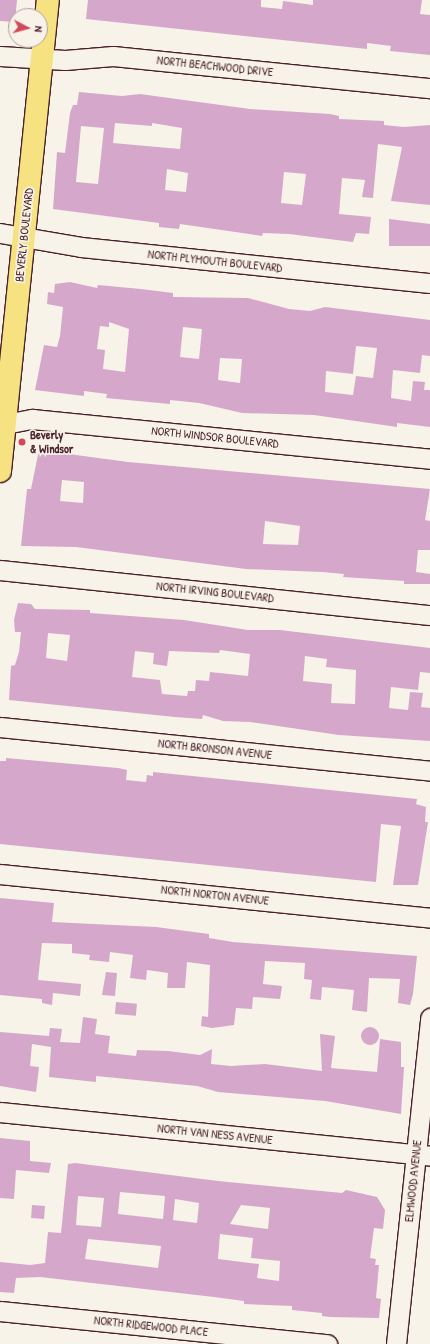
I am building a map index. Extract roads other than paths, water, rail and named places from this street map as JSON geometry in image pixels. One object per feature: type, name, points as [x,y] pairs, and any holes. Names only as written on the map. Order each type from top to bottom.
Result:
[{"type":"main road","name":"BEVERLY BOULEVARD","points":[[0,471],[2,425],[48,0]]},
{"type":"street","name":"NORTH BEACHWOOD DRIVE","points":[[0,56],[42,60],[113,56],[430,88]]},
{"type":"street","name":"NORTH PLYMOUTH BOULEVARD","points":[[0,233],[81,247],[430,283]]},
{"type":"street","name":"NORTH WINDSOR BOULEVARD","points":[[2,425],[32,418],[430,459]]},
{"type":"street","name":"NORTH IRVING BOULEVARD","points":[[0,570],[430,615]]},
{"type":"street","name":"NORTH BRONSON AVENUE","points":[[0,727],[430,771]]},
{"type":"street","name":"NORTH NORTON AVENUE","points":[[0,874],[430,918]]},
{"type":"street","name":"ELMWOOD AVENUE","points":[[396,1344],[423,1156],[430,1018]]},
{"type":"street","name":"NORTH VAN NESS AVENUE","points":[[0,1112],[423,1156]]},
{"type":"street","name":"NORTH RIDGEWOOD PLACE","points":[[0,1311],[326,1344]]},
{"type":"place","name":"Beverly & Windsor","points":[[22,442]]}]
